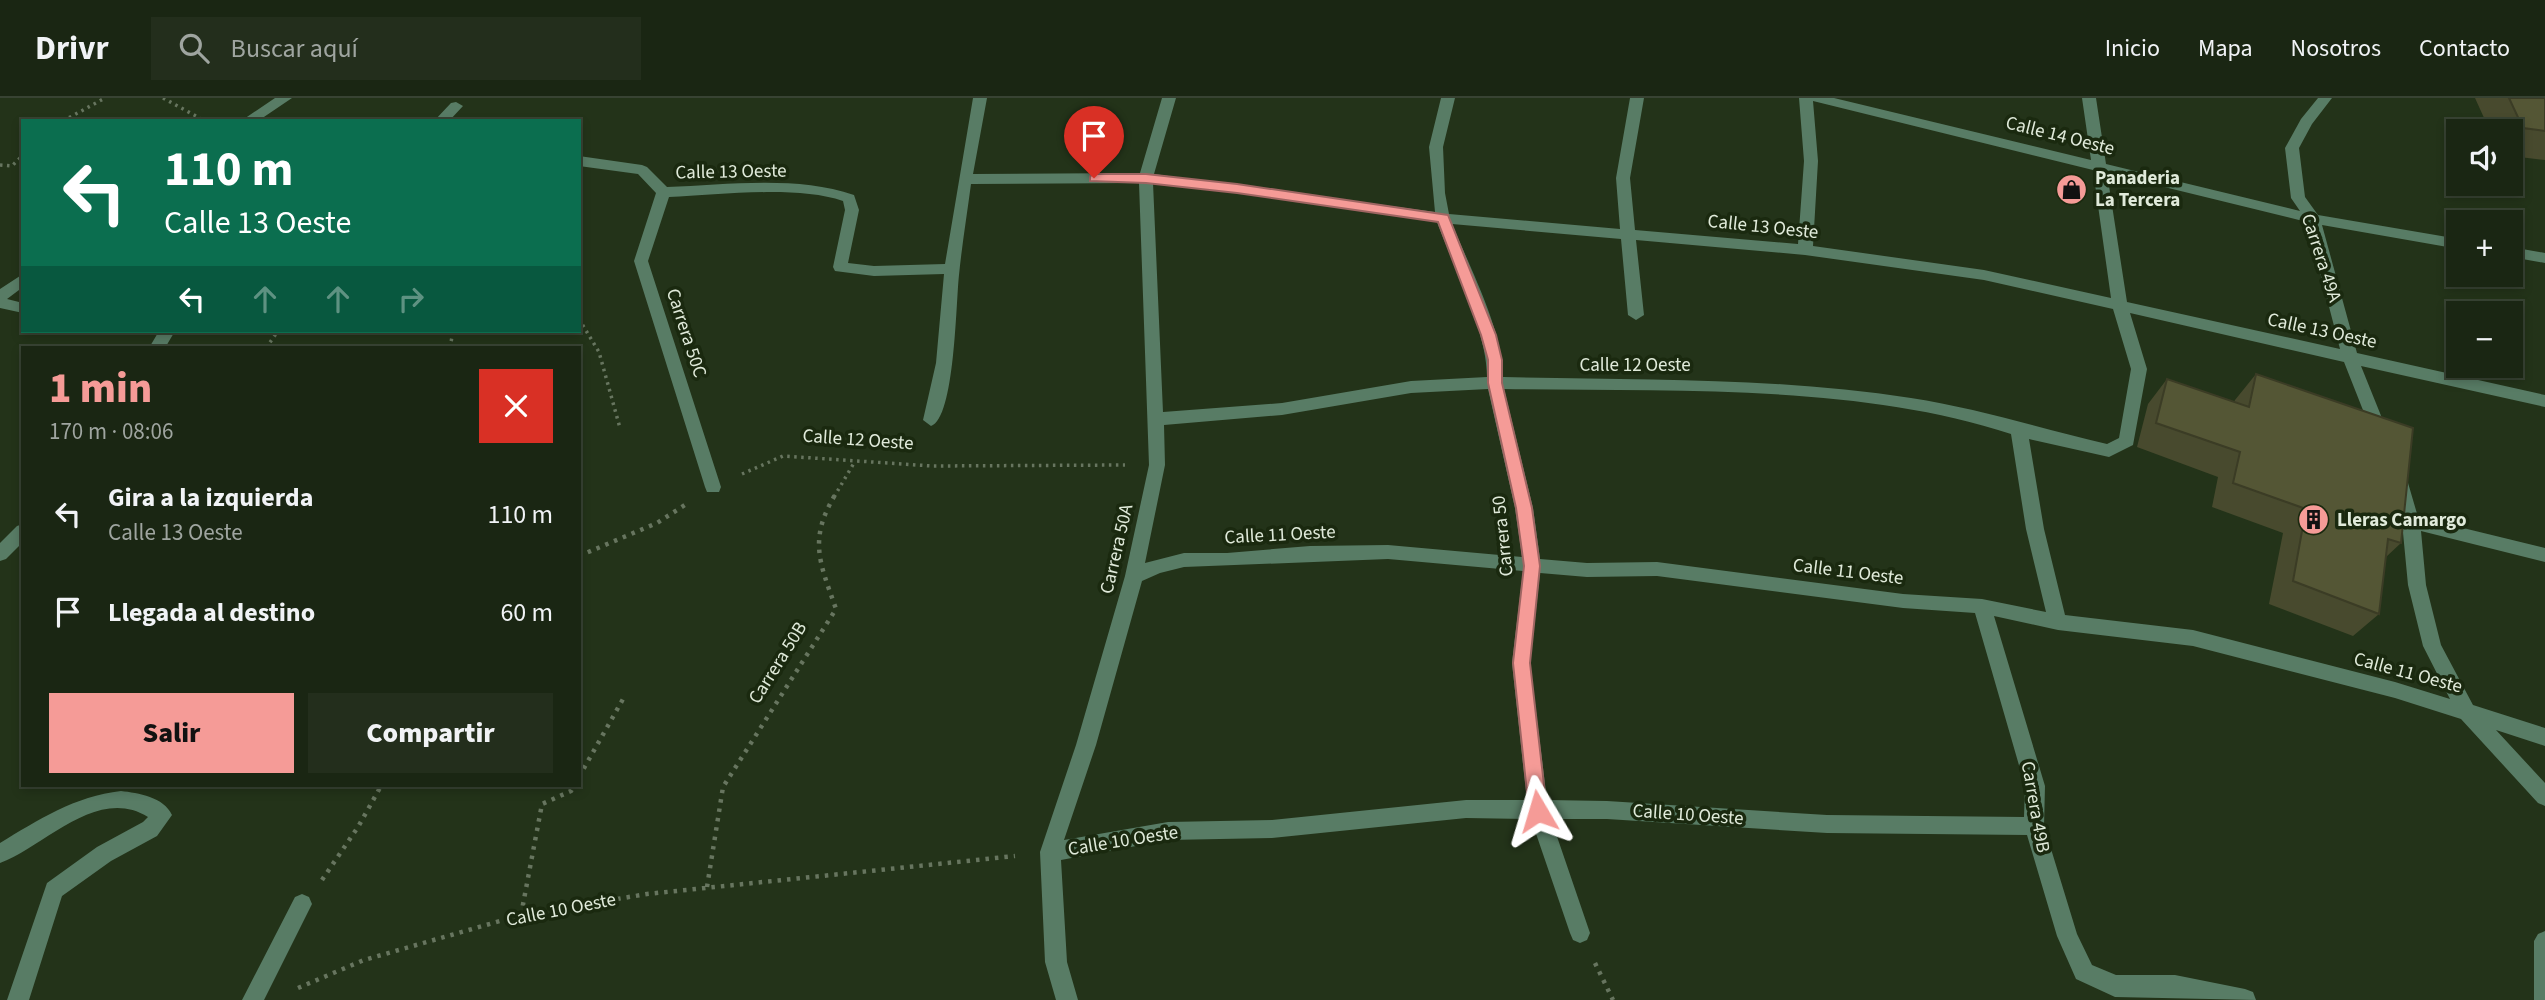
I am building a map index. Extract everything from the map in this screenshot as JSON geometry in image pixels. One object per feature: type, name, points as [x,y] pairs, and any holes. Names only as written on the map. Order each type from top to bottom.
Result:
[{"type":"street","points":[[251,119],[285,98]]},
{"type":"street","points":[[931,420],[937,403],[945,351],[951,269],[980,98]]},
{"type":"street","name":"Carrera 50A","points":[[1067,1000],[1056,962],[1050,852],[1086,745],[1134,576],[1157,465],[1146,178],[1169,98]]},
{"type":"street","name":"Carrera 50","points":[[1448,98],[1436,147],[1438,193],[1443,218],[1481,310],[1495,360],[1495,383],[1524,508],[1532,566],[1521,663],[1538,811],[1580,933]]},
{"type":"street","points":[[1636,315],[1623,177],[1637,98]]},
{"type":"street","points":[[1805,98],[1811,161],[1805,250]]},
{"type":"street","name":"Calle 14 Oeste","points":[[1817,98],[2313,219],[2446,242]]},
{"type":"street","points":[[2089,98],[2120,307]]},
{"type":"street","name":"Carrera 49A","points":[[2325,98],[2306,122],[2292,148],[2298,198],[2313,219],[2350,357],[2374,423],[2393,456],[2411,522],[2417,585],[2432,646],[2466,711],[2545,797]]},
{"type":"street","points":[[443,119],[456,106]]},
{"type":"street","name":"Calle 13 Oeste","points":[[581,161],[642,170],[663,192],[838,192],[849,198],[852,210],[840,267],[874,271],[951,269]]},
{"type":"street","name":"Calle 13 Oeste","points":[[965,179],[1146,178],[1237,188],[1443,218],[1805,250],[1984,275],[2545,401]]},
{"type":"street","name":"Carrera 50C","points":[[663,192],[641,261],[713,488]]},
{"type":"street","points":[[2523,254],[2545,258]]},
{"type":"street","points":[[0,297],[21,281]]},
{"type":"street","points":[[0,303],[21,308]]},
{"type":"street","name":"Calle 12 Oeste","points":[[1157,419],[1282,409],[1410,387],[1639,379],[1778,388],[1899,402],[1982,418],[2019,430],[2109,451],[2127,441],[2139,369],[2120,307]]},
{"type":"street","points":[[2019,430],[2035,529],[2058,622]]},
{"type":"street","points":[[2411,522],[2545,555]]},
{"type":"street","points":[[0,554],[21,533]]},
{"type":"street","name":"Calle 11 Oeste","points":[[1134,576],[1157,566],[1184,560],[1388,552],[1587,570],[1657,569],[1903,601],[1982,606],[2058,622],[2193,638],[2466,711],[2545,737]]},
{"type":"street","name":"Carrera 49B","points":[[1982,606],[2035,786],[2034,826],[2067,936],[2084,972],[2115,986],[2175,986],[2245,1000]]},
{"type":"street","points":[[0,854],[63,817],[107,799],[139,802],[162,815],[150,829],[104,854],[54,890],[18,1000]]},
{"type":"street","name":"Calle 10 Oeste","points":[[1050,852],[1168,831],[1272,829],[1466,808],[1607,810],[1827,824],[2034,826]]},
{"type":"street","points":[[253,1000],[302,904]]},
{"type":"street","points":[[2545,941],[2545,1000]]},
{"type":"path","points":[[67,119],[105,98]]},
{"type":"path","points":[[163,98],[201,119]]},
{"type":"path","points":[[0,164],[12,166],[21,157]]},
{"type":"path","points":[[581,322],[598,352],[620,428]]},
{"type":"path","name":"Calle 12 Oeste","points":[[581,555],[657,523],[713,488],[783,456],[932,466],[1157,465]]},
{"type":"path","name":"Carrera 50B","points":[[706,888],[723,787],[836,609],[818,557],[821,518],[855,462]]},
{"type":"path","points":[[581,773],[623,699]]},
{"type":"path","points":[[302,904],[331,868],[380,787]]},
{"type":"path","points":[[521,915],[542,804],[571,791],[573,787]]},
{"type":"path","name":"Calle 10 Oeste","points":[[295,990],[364,960],[521,915],[647,894],[1050,852]]},
{"type":"building","points":[[2509,98],[2545,98],[2545,131],[2523,128],[2523,119],[2519,119]]},
{"type":"building","name":"Lleras Camargo","points":[[2256,374],[2413,428],[2401,543],[2388,539],[2379,614],[2293,581],[2306,509],[2233,483],[2240,452],[2156,423],[2167,379],[2249,407]]},
{"type":"place","name":"Panaderia La Tercera","points":[[2072,189]]},
{"type":"place","name":"Lleras Camargo","points":[[2314,520]]},
{"type":"route","points":[[1094,178],[1146,178],[1237,188],[1443,218],[1489,335],[1495,360],[1495,383],[1524,508],[1532,566],[1521,663],[1538,811]]}]
